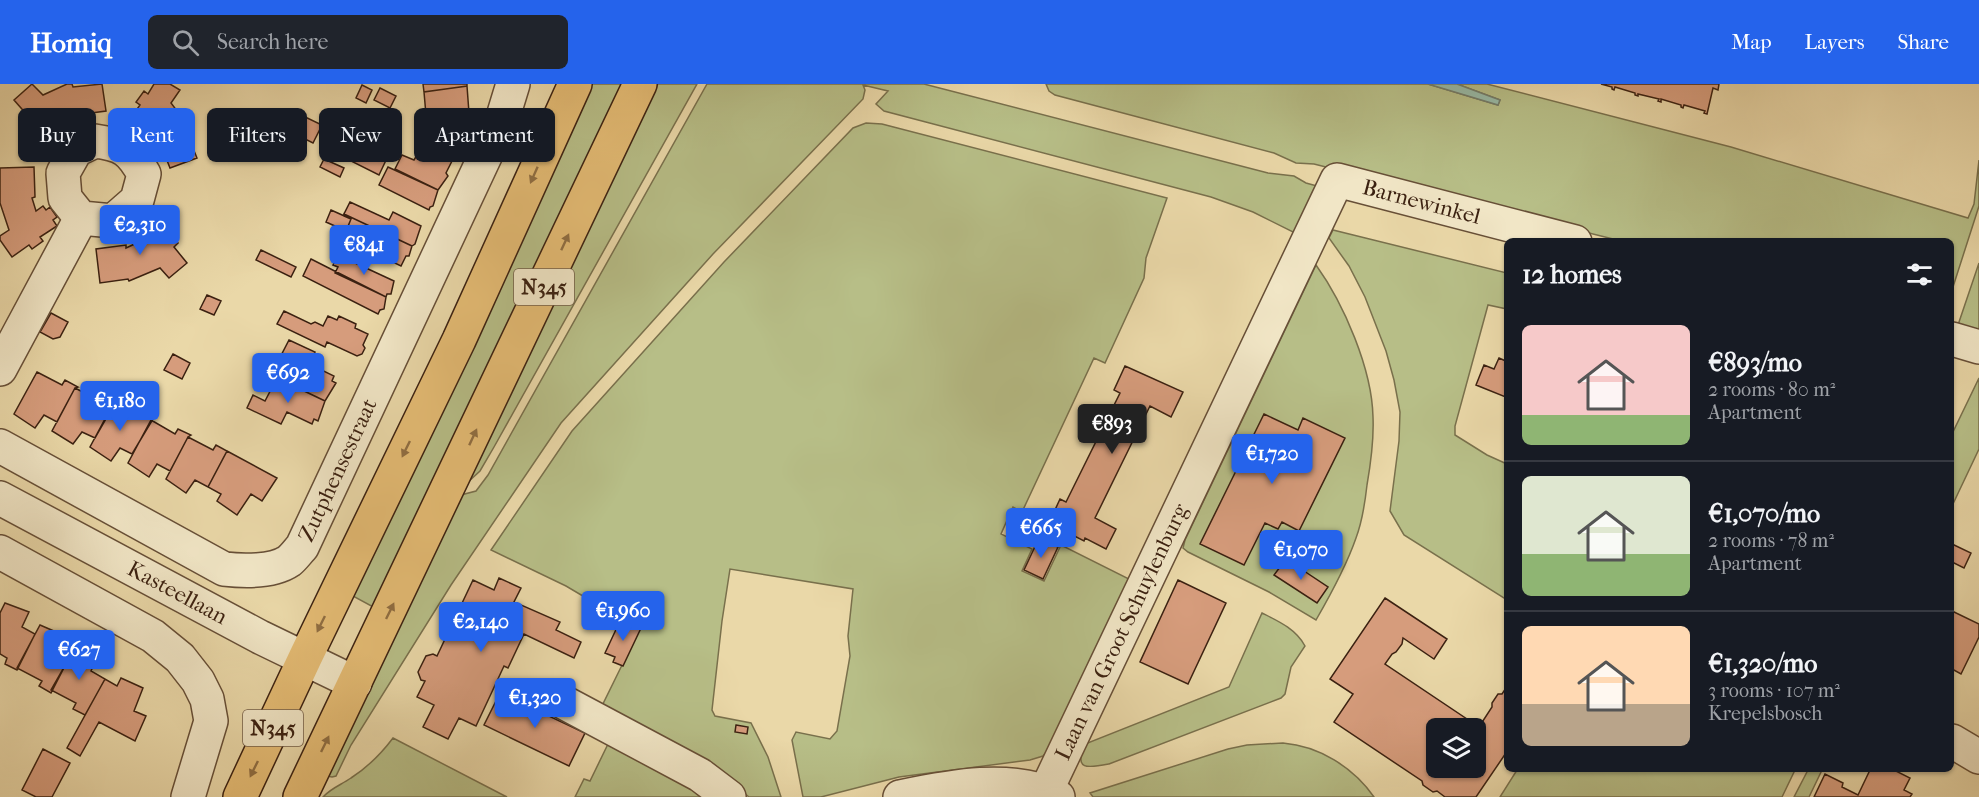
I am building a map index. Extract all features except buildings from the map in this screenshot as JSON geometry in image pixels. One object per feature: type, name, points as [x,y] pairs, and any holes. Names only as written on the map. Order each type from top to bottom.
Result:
[{"type":"main road","name":"N345","points":[[240,797],[459,340],[575,84]]},
{"type":"main road","name":"N345","points":[[300,797],[640,84]]},
{"type":"street","name":"Zutphensestraat","points":[[0,446],[224,569],[243,571],[266,568],[289,561],[302,547],[502,120],[513,84]]},
{"type":"street","name":"Barnewinkel","points":[[1337,180],[1560,238]]},
{"type":"street","name":"Laan van Groot Schuylenburg","points":[[900,797],[937,789],[1002,784],[1052,794],[1337,180]]},
{"type":"street","points":[[0,369],[81,218]]},
{"type":"street","points":[[1954,340],[1979,347]]},
{"type":"street","name":"Kasteellaan","points":[[0,498],[260,637],[355,683]]},
{"type":"street","points":[[0,552],[153,636],[180,658],[198,681],[207,699],[211,721],[188,797]]},
{"type":"street","points":[[565,703],[700,775],[729,797]]},
{"type":"street","points":[[1954,742],[1979,757]]},
{"type":"green space","points":[[591,84],[623,84],[375,608],[351,595],[496,294]]},
{"type":"green space","points":[[658,84],[697,84],[494,447],[480,471],[467,483]]},
{"type":"green space","points":[[707,84],[924,84],[1268,173],[1294,176],[1317,186],[1299,235],[1253,212],[1211,197],[884,111],[876,104],[888,91],[863,85],[865,90],[863,99],[713,254],[561,423],[451,585],[351,745],[336,776],[327,776],[461,495],[476,491],[488,475]]},
{"type":"green space","points":[[1046,84],[1428,84],[1498,105],[1500,100],[1457,84],[1487,84],[1731,147],[1968,218],[1974,204],[1979,160],[1979,206],[1954,284],[1954,238],[1609,238],[1314,164],[1296,163],[1274,153],[1055,95],[1049,91]]},
{"type":"green space","points":[[866,123],[882,124],[1167,198],[1146,258],[1144,278],[1105,363],[1094,358],[1022,512],[1013,507],[1001,534],[1032,549],[1022,571],[1044,581],[1061,545],[1133,581],[1055,743],[1043,756],[1030,760],[899,777],[821,797],[803,797],[792,740],[796,732],[830,739],[837,731],[850,656],[848,636],[853,589],[730,569],[712,710],[715,716],[751,723],[768,757],[781,797],[749,797],[708,763],[599,712],[625,659],[610,612],[566,586],[491,550],[572,431],[724,262],[853,128]]},
{"type":"green space","points":[[1333,230],[1504,272],[1504,308],[1488,305],[1455,426],[1455,435],[1504,463],[1504,598],[1404,535],[1390,511],[1399,441],[1400,412],[1394,380],[1386,351],[1365,297],[1349,266],[1329,238]]},
{"type":"green space","points":[[1979,263],[1979,333],[1957,328]]},
{"type":"green space","points":[[1316,265],[1337,298],[1362,358],[1371,398],[1373,443],[1358,532],[1343,570],[1316,620],[1269,592],[1183,548]]},
{"type":"green space","points":[[1979,378],[1979,449],[1954,502],[1954,430]]},
{"type":"green space","points":[[1262,613],[1292,630],[1305,646],[1291,667],[1285,694],[1281,698],[1109,764],[1089,767],[1082,763],[1085,744],[1229,687]]},
{"type":"green space","points":[[393,738],[507,797],[323,797],[369,765]]},
{"type":"green space","points":[[609,742],[708,797],[575,797],[584,779],[590,781]]},
{"type":"green space","points":[[1283,743],[1309,748],[1334,760],[1356,776],[1374,797],[1093,797],[1090,793],[1228,749],[1247,745]]},
{"type":"green space","points":[[1516,772],[1794,772],[1782,797],[1500,797]]},
{"type":"green space","points":[[1807,772],[1821,772],[1809,797],[1794,797]]},
{"type":"shaded area","points":[[1428,84],[1457,84],[1500,100],[1498,105]]}]
